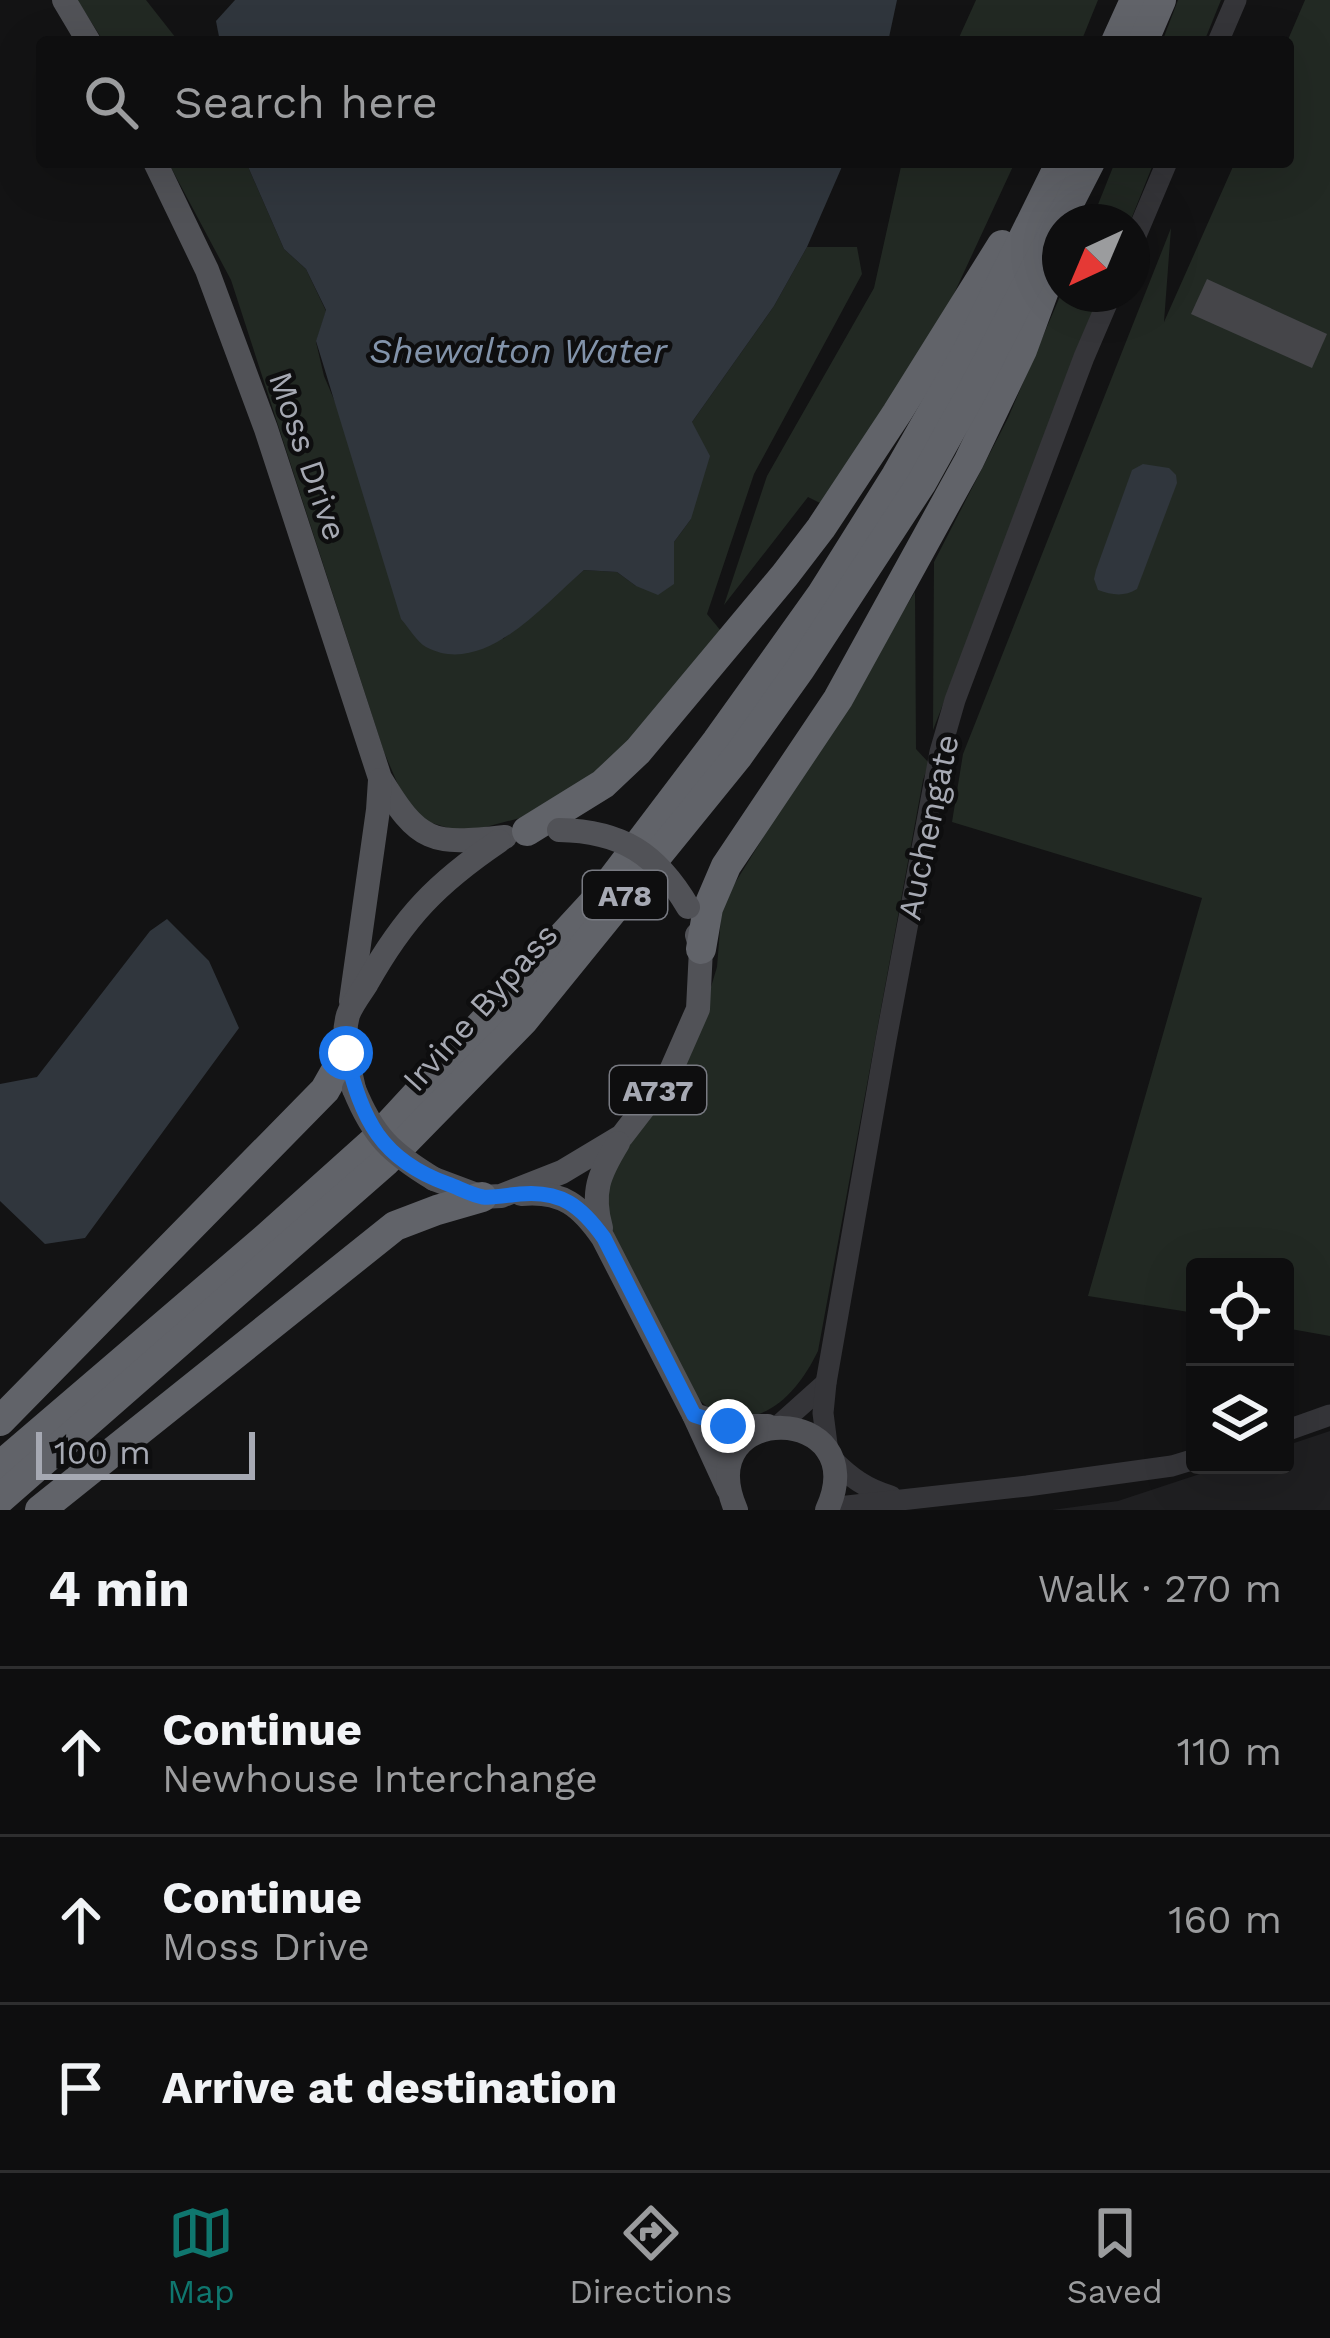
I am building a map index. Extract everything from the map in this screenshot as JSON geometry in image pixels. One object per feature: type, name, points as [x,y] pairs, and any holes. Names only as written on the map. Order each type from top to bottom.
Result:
[{"type":"highway","points":[[1127,30],[1161,0]]},
{"type":"highway","points":[[516,834],[603,784],[638,751],[785,575],[936,352],[1045,168]]},
{"type":"highway","name":"Irvine Bypass","points":[[0,1466],[373,1142],[598,898],[822,594],[968,350],[1058,168]]},
{"type":"highway","name":"Irvine Bypass","points":[[0,1499],[385,1162],[523,1021],[738,756],[800,669],[922,482],[1088,168]]},
{"type":"highway","points":[[1076,204],[1089,168]]},
{"type":"highway","points":[[701,949],[708,908],[726,866],[838,699],[969,461],[1042,296]]},
{"type":"highway","points":[[0,1420],[325,1090],[346,1053]]},
{"type":"highway","points":[[40,1510],[395,1226],[492,1196]]},
{"type":"main road","points":[[64,0],[85,36]]},
{"type":"main road","name":"Moss Drive","points":[[158,168],[207,270],[259,409],[380,778],[416,828],[439,841],[516,834]]},
{"type":"main road","name":"Moss Drive","points":[[349,1015],[380,778]]},
{"type":"main road","name":"A737","points":[[604,1238],[595,1206],[603,1167],[669,1075],[684,1044],[698,1009],[701,949],[688,907],[673,880],[650,857],[607,837],[560,830],[516,834],[456,870],[389,943],[349,1015],[346,1053],[354,1089],[368,1123],[387,1147],[434,1179],[492,1196],[537,1192],[567,1200],[586,1214],[604,1238],[732,1499]]},
{"type":"main road","name":"A737","points":[[492,1196],[562,1172],[622,1136]]},
{"type":"main road","points":[[694,1415],[728,1426],[776,1426],[807,1432],[830,1455],[836,1486],[828,1509]]},
{"type":"main road","name":"A737","points":[[732,1499],[730,1463],[742,1443],[776,1426]]},
{"type":"street","points":[[1221,36],[1236,0]]},
{"type":"street","points":[[1149,204],[1164,168]]},
{"type":"street","name":"Auchengate","points":[[830,1455],[823,1413],[826,1383],[940,752],[955,700],[1103,312]]},
{"type":"street","points":[[776,1426],[826,1383]]},
{"type":"street","points":[[1294,1428],[1330,1415]]},
{"type":"street","points":[[830,1455],[850,1477],[873,1491],[902,1499]]},
{"type":"street","points":[[828,1509],[1186,1462]]},
{"type":"shaded area","points":[[77,0],[146,0],[174,36],[100,36]]},
{"type":"shaded area","points":[[976,0],[1098,0],[1083,36],[960,36]]},
{"type":"shaded area","points":[[1178,0],[1221,0],[1206,36],[1164,36]]},
{"type":"shaded area","points":[[1305,0],[1330,0],[1330,1336],[1294,1330],[1294,1258],[1186,1258],[1186,1312],[1088,1296],[1202,898],[952,822],[963,754],[1138,312],[1150,312],[1150,281],[1171,228],[1164,322],[1232,168],[1294,168],[1294,36],[1290,36]]},
{"type":"shaded area","points":[[171,168],[249,168],[284,249],[306,269],[326,311],[316,342],[341,416],[503,639],[584,570],[617,572],[636,586],[674,584],[674,542],[691,519],[692,422],[774,306],[807,247],[857,247],[862,274],[754,474],[707,614],[721,631],[629,752],[520,818],[478,829],[452,829],[425,821],[405,801],[384,752],[231,280]]},
{"type":"shaded area","points":[[901,168],[1012,168],[946,311],[822,504],[808,497],[724,605],[767,476],[874,288]]},
{"type":"shaded area","points":[[1113,168],[1152,168],[1137,204],[1098,204]]},
{"type":"shaded area","points":[[1053,312],[1095,312],[933,730],[934,562],[1008,418]]},
{"type":"shaded area","points":[[915,592],[916,749],[929,763],[818,1351],[801,1380],[779,1403],[751,1416],[735,1417],[708,1408],[694,1395],[612,1232],[606,1197],[611,1168],[691,1054],[717,967],[722,904]]},
{"type":"shaded area","points":[[1330,1431],[1330,1510],[1052,1510],[1118,1501],[1200,1474],[1294,1474],[1294,1443]]},
{"type":"water","points":[[235,0],[897,0],[889,36],[219,36],[216,21]]},
{"type":"water","name":"Shewalton Water","points":[[249,168],[841,168],[807,247],[774,306],[692,422],[710,456],[691,519],[674,542],[674,584],[658,595],[617,572],[584,570],[512,633],[470,653],[448,654],[426,647],[401,619],[316,341],[326,310],[306,269],[284,249]]},
{"type":"water","points":[[1143,464],[1169,468],[1177,483],[1137,589],[1118,594],[1098,590],[1096,570],[1132,470]]},
{"type":"water","points":[[167,919],[209,961],[239,1028],[85,1238],[45,1244],[0,1201],[0,1084],[37,1077],[150,931]]},
{"type":"building","points":[[1207,279],[1327,334],[1312,368],[1191,314]]},
{"type":"route","points":[[346,1053],[368,1123],[409,1164],[482,1197],[537,1192],[567,1200],[586,1214],[604,1238],[694,1415],[728,1426]]}]
